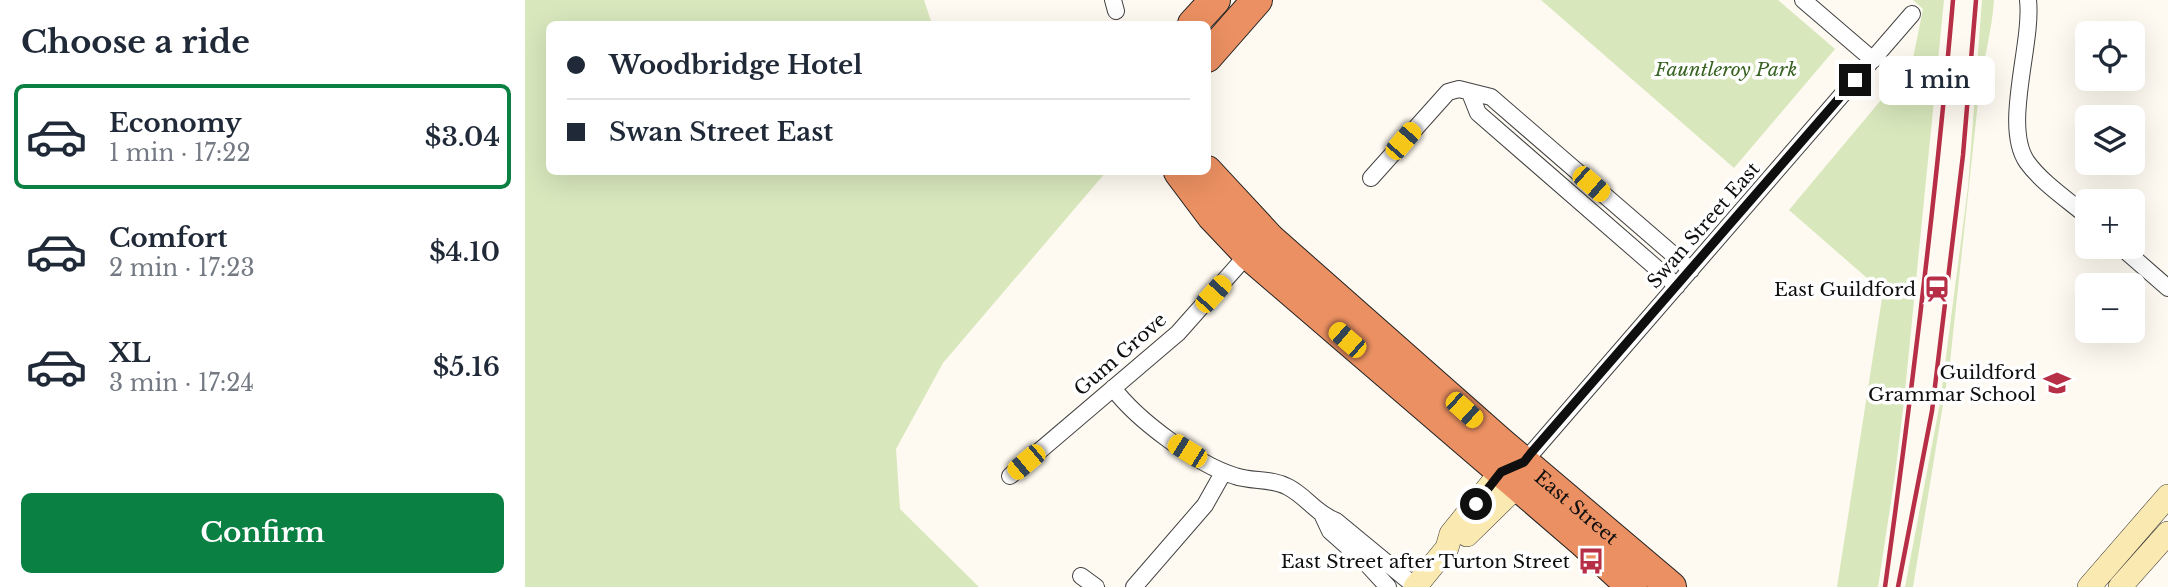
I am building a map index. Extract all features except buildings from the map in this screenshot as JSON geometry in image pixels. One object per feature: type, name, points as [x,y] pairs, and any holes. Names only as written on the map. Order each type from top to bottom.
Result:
[{"type":"highway","points":[[1196,21],[1215,0]]},
{"type":"highway","points":[[1211,52],[1257,0]]},
{"type":"highway","name":"East Street","points":[[1181,175],[1213,216],[1248,254],[1514,473],[1671,587]]},
{"type":"highway","name":"East Street","points":[[1211,175],[1271,239],[1632,587]]},
{"type":"street","points":[[1803,0],[1873,60]]},
{"type":"street","points":[[2028,0],[2029,22],[2018,111],[2020,149],[2027,162],[2075,206]]},
{"type":"street","name":"Swan Street East","points":[[1514,473],[1912,14]]},
{"type":"street","points":[[1371,178],[1448,92],[1459,89],[1491,97],[1691,270]]},
{"type":"street","points":[[1470,93],[1478,113],[1677,286]]},
{"type":"street","name":"Gum Grove","points":[[1010,476],[1178,333],[1248,254]]},
{"type":"street","points":[[2135,259],[2168,288]]},
{"type":"street","points":[[1112,388],[1154,429],[1223,472],[1288,487],[1322,516],[1336,521],[1415,587],[1447,548],[1460,542],[1514,473]]},
{"type":"street","points":[[1134,587],[1205,505],[1223,472]]},
{"type":"street","points":[[2089,587],[2168,496]]},
{"type":"street","points":[[1322,516],[1330,531],[1388,587]]},
{"type":"street","points":[[2120,587],[2168,533]]},
{"type":"street","points":[[1081,576],[1095,587]]},
{"type":"green space","points":[[525,0],[924,0],[931,21],[546,21],[546,175],[1103,175],[943,363],[896,449],[900,509],[979,587],[525,587]]},
{"type":"green space","name":"Fauntleroy Park","points":[[1541,0],[1778,0],[1835,49],[1734,168]]},
{"type":"green space","points":[[1913,0],[1944,0],[1895,475],[1878,587],[1837,587],[1883,292],[1789,210],[1912,63],[1923,9]]},
{"type":"green space","points":[[1982,0],[1994,0],[1979,93],[1950,362],[1913,587],[1905,587],[1940,403],[1968,187]]},
{"type":"railway","points":[[1885,587],[1923,294],[1953,0]]},
{"type":"railway","points":[[1898,587],[1932,411],[1963,155],[1976,0]]},
{"type":"place","name":"East Guildford","points":[[1937,289]]},
{"type":"place","name":"Guildford Grammar School","points":[[2057,383]]},
{"type":"place","name":"East Street after Turton Street","points":[[1591,561]]},
{"type":"route","points":[[1476,504],[1501,472],[1524,462],[1855,80]]}]
